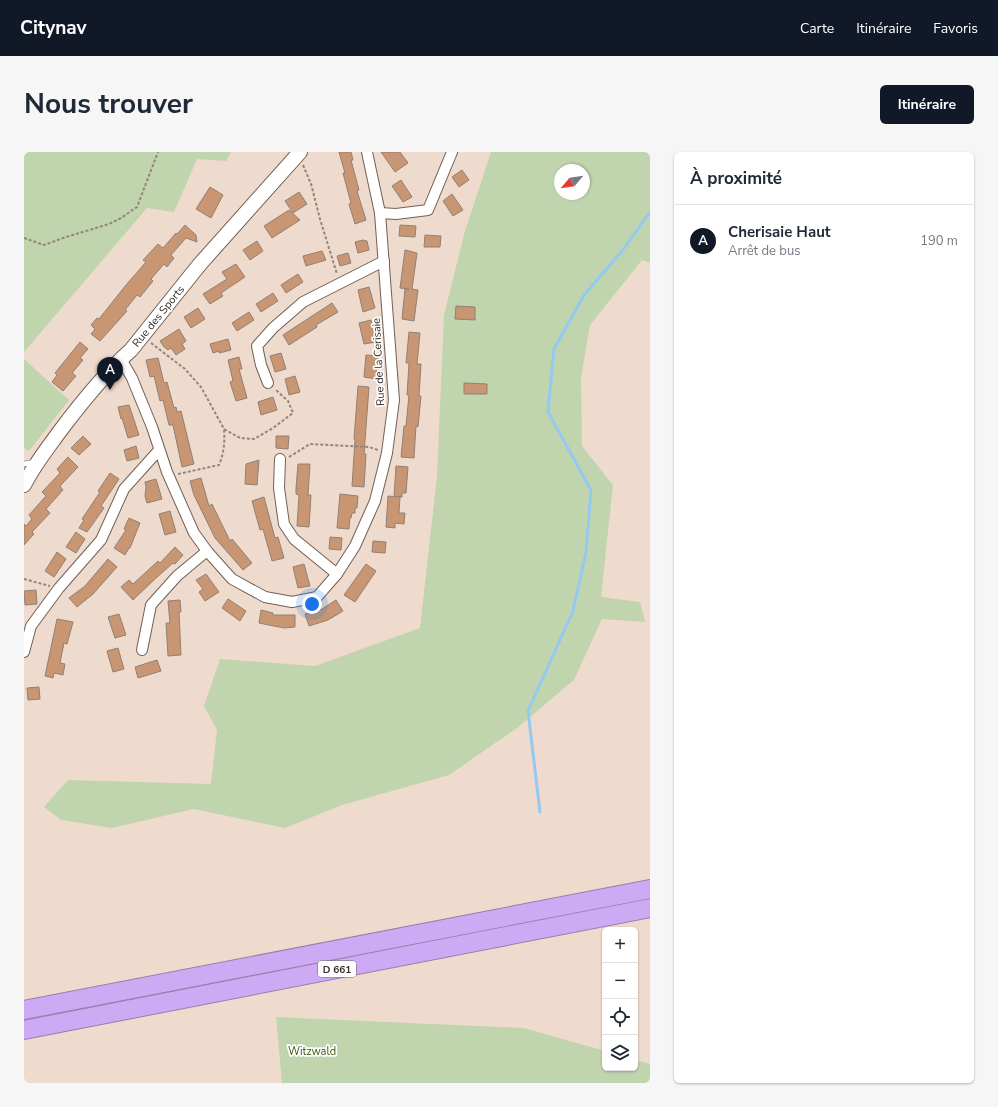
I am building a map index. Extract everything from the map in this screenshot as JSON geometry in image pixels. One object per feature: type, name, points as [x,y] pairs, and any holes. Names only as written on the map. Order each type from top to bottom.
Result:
[{"type":"highway","name":"D 661","points":[[24,1010],[650,889]]},
{"type":"highway","name":"D 661","points":[[24,1030],[650,908]]},
{"type":"street","name":"Rue de la Cerisaie","points":[[121,359],[132,378],[152,427],[167,472],[194,533],[207,552],[232,579],[265,598],[292,602],[317,597],[337,574],[354,546],[375,502],[387,453],[394,400],[380,213],[366,152]]},
{"type":"street","points":[[380,213],[396,214],[424,212],[428,210],[452,152]]},
{"type":"street","name":"Rue des Sports","points":[[24,485],[30,463],[121,359],[131,350],[200,264],[299,153]]},
{"type":"street","points":[[268,383],[261,365],[257,346],[273,328],[303,302],[384,261]]},
{"type":"street","points":[[24,652],[31,626],[59,588],[101,540],[124,490],[159,450]]},
{"type":"street","points":[[280,460],[279,488],[284,524],[294,539],[337,574]]},
{"type":"street","points":[[142,650],[151,605],[177,576],[207,552]]},
{"type":"path","points":[[24,238],[44,245],[109,224],[121,218],[137,207],[158,152]]},
{"type":"path","points":[[299,153],[311,184],[320,219],[340,282]]},
{"type":"path","points":[[142,336],[185,369],[200,387],[224,429],[222,456],[219,465],[178,474],[167,472]]},
{"type":"path","points":[[224,429],[240,438],[254,439],[273,428],[292,413],[288,401],[268,383]]},
{"type":"path","points":[[280,460],[285,459],[310,444],[369,447],[387,453]]},
{"type":"path","points":[[24,579],[59,588]]},
{"type":"green space","points":[[24,152],[231,152],[226,161],[197,159],[174,212],[147,208],[24,352]]},
{"type":"green space","points":[[491,152],[650,152],[650,263],[642,260],[590,325],[581,378],[582,446],[613,485],[601,597],[640,602],[645,622],[602,619],[574,680],[517,728],[449,775],[342,805],[285,828],[194,809],[112,828],[61,820],[44,807],[68,780],[211,784],[217,730],[204,706],[220,659],[315,666],[420,628],[437,476],[444,315],[465,231]]},
{"type":"green space","points":[[24,359],[69,400],[29,451],[24,448]]},
{"type":"green space","name":"Witzwald","points":[[276,1017],[524,1028],[602,1050],[602,1071],[638,1071],[638,1061],[650,1064],[650,1083],[282,1083]]},
{"type":"building","points":[[339,152],[351,152],[353,160],[351,160],[359,190],[357,191],[366,220],[355,224],[349,204],[351,203]]},
{"type":"building","points":[[381,152],[400,152],[408,163],[395,172]]},
{"type":"building","points":[[462,170],[469,180],[459,187],[452,177]]},
{"type":"building","points":[[401,180],[412,197],[403,202],[392,186]]},
{"type":"building","points":[[210,187],[223,195],[211,218],[196,209]]},
{"type":"building","points":[[299,192],[307,204],[293,213],[285,201]]},
{"type":"building","points":[[452,194],[463,210],[453,216],[443,201]]},
{"type":"building","points":[[289,210],[300,220],[272,238],[264,226]]},
{"type":"building","points":[[185,225],[196,235],[197,242],[186,238],[171,255],[174,258],[167,267],[164,264],[151,279],[153,281],[140,297],[137,295],[125,310],[127,311],[100,341],[91,334],[95,329],[91,325],[97,318],[99,319],[146,262],[143,260],[158,244],[163,248]]},
{"type":"building","points":[[400,225],[416,226],[415,237],[399,236]]},
{"type":"building","points":[[425,235],[441,236],[440,247],[424,247]]},
{"type":"building","points":[[363,240],[367,241],[369,250],[358,253],[355,242]]},
{"type":"building","points":[[257,241],[263,251],[250,260],[243,250]]},
{"type":"building","points":[[405,250],[417,253],[412,289],[418,290],[414,321],[402,319],[405,289],[409,289],[400,288]]},
{"type":"building","points":[[322,251],[326,260],[306,266],[303,256]]},
{"type":"building","points":[[348,253],[351,263],[340,266],[337,256]]},
{"type":"building","points":[[236,264],[245,277],[221,293],[223,296],[210,304],[203,294],[227,279],[222,272]]},
{"type":"building","points":[[298,274],[303,282],[286,293],[281,285]]},
{"type":"building","points":[[369,287],[375,308],[363,312],[358,290]]},
{"type":"building","points":[[273,293],[278,301],[261,312],[256,304]]},
{"type":"building","points":[[332,303],[338,312],[316,325],[317,327],[289,345],[283,335]]},
{"type":"building","points":[[456,306],[475,307],[475,320],[455,319]]},
{"type":"building","points":[[198,308],[205,319],[191,328],[184,317]]},
{"type":"building","points":[[249,312],[254,320],[237,331],[232,323]]},
{"type":"building","points":[[371,320],[376,342],[364,344],[359,323]]},
{"type":"building","points":[[179,329],[186,341],[182,344],[185,349],[176,355],[171,348],[168,350],[160,341]]},
{"type":"building","points":[[409,332],[420,333],[417,364],[421,364],[419,396],[421,396],[418,427],[416,426],[414,458],[401,457],[409,395],[407,395],[409,363],[406,363]]},
{"type":"building","points":[[228,339],[231,350],[213,353],[210,344]]},
{"type":"building","points":[[80,342],[88,349],[80,358],[83,360],[72,373],[76,376],[63,391],[52,382],[57,375],[55,373]]},
{"type":"building","points":[[281,353],[286,369],[275,372],[270,356]]},
{"type":"building","points":[[366,355],[378,356],[376,379],[364,377]]},
{"type":"building","points":[[239,357],[242,369],[239,369],[247,398],[236,401],[230,382],[233,381],[228,360]]},
{"type":"building","points":[[158,358],[164,383],[167,382],[174,408],[176,407],[177,412],[181,411],[194,464],[182,467],[173,425],[169,425],[163,400],[160,401],[154,376],[150,377],[146,360]]},
{"type":"building","points":[[295,376],[300,392],[289,395],[285,379]]},
{"type":"building","points":[[464,383],[487,384],[487,394],[464,394]]},
{"type":"building","points":[[358,386],[369,387],[364,454],[366,454],[364,487],[352,486]]},
{"type":"building","points":[[273,397],[277,410],[261,415],[258,402]]},
{"type":"building","points":[[129,405],[139,435],[128,438],[118,407]]},
{"type":"building","points":[[83,436],[91,444],[79,455],[71,448]]},
{"type":"building","points":[[276,436],[289,436],[288,449],[276,448]]},
{"type":"building","points":[[136,446],[139,458],[127,461],[124,450]]},
{"type":"building","points":[[68,457],[78,467],[60,486],[63,490],[46,509],[50,513],[32,532],[34,534],[24,545],[24,524],[26,526],[32,519],[29,515],[46,496],[42,492],[60,473],[57,469]]},
{"type":"building","points":[[259,460],[257,485],[245,484],[246,464]]},
{"type":"building","points":[[298,464],[310,464],[308,495],[311,495],[309,527],[297,526],[299,495],[296,494]]},
{"type":"building","points":[[396,466],[408,467],[406,493],[402,493],[402,497],[394,497]]},
{"type":"building","points":[[110,473],[119,479],[101,506],[104,508],[87,532],[79,528],[84,520],[82,519],[100,492],[98,491]]},
{"type":"building","points":[[201,478],[209,506],[212,504],[230,541],[232,539],[252,563],[243,570],[215,538],[194,495],[190,481]]},
{"type":"building","points":[[156,479],[162,499],[147,503],[145,496],[145,482]]},
{"type":"building","points":[[340,494],[358,496],[357,508],[355,508],[355,513],[352,513],[351,518],[350,517],[349,529],[337,528]]},
{"type":"building","points":[[388,496],[400,497],[399,513],[405,513],[404,524],[395,523],[395,528],[386,527]]},
{"type":"building","points":[[264,497],[275,538],[278,537],[284,558],[272,561],[263,529],[260,530],[252,501]]},
{"type":"building","points":[[170,511],[176,532],[165,535],[159,514]]},
{"type":"building","points":[[129,518],[140,523],[130,548],[125,555],[114,548],[126,530],[124,529]]},
{"type":"building","points":[[76,532],[85,539],[76,553],[66,547]]},
{"type":"building","points":[[330,537],[342,538],[341,550],[329,549]]},
{"type":"building","points":[[373,541],[386,542],[385,553],[372,552]]},
{"type":"building","points":[[175,547],[183,555],[175,564],[173,563],[133,600],[121,587],[129,580],[133,584],[158,561],[160,563]]},
{"type":"building","points":[[57,552],[66,559],[54,577],[45,571]]},
{"type":"building","points":[[108,559],[117,567],[93,594],[77,607],[69,598],[85,586]]},
{"type":"building","points":[[304,564],[310,586],[298,588],[293,567]]},
{"type":"building","points":[[366,564],[376,571],[355,602],[344,595]]},
{"type":"building","points":[[206,574],[219,592],[205,601],[199,592],[203,589],[196,580]]},
{"type":"building","points":[[36,590],[37,604],[25,605],[24,591]]},
{"type":"building","points":[[228,599],[246,611],[240,621],[222,608]]},
{"type":"building","points":[[180,600],[181,612],[179,612],[181,655],[168,656],[166,623],[170,623],[168,601]]},
{"type":"building","points":[[336,600],[343,611],[328,620],[309,626],[305,614],[322,609]]},
{"type":"building","points":[[261,610],[273,613],[273,615],[295,615],[295,627],[284,628],[259,623]]},
{"type":"building","points":[[119,614],[126,635],[115,638],[108,617]]},
{"type":"building","points":[[57,619],[73,622],[67,644],[64,643],[60,663],[65,664],[63,675],[54,673],[53,678],[45,676]]},
{"type":"building","points":[[118,648],[124,669],[113,672],[107,651]]},
{"type":"building","points":[[157,660],[161,671],[138,678],[135,667]]},
{"type":"building","points":[[39,687],[40,699],[28,700],[27,688]]},
{"type":"waterway","points":[[540,812],[528,711],[573,611],[586,552],[591,490],[548,412],[554,349],[584,295],[622,251],[650,212]]},
{"type":"place","name":"Cherisaie Haut","points":[[110,390]]}]
